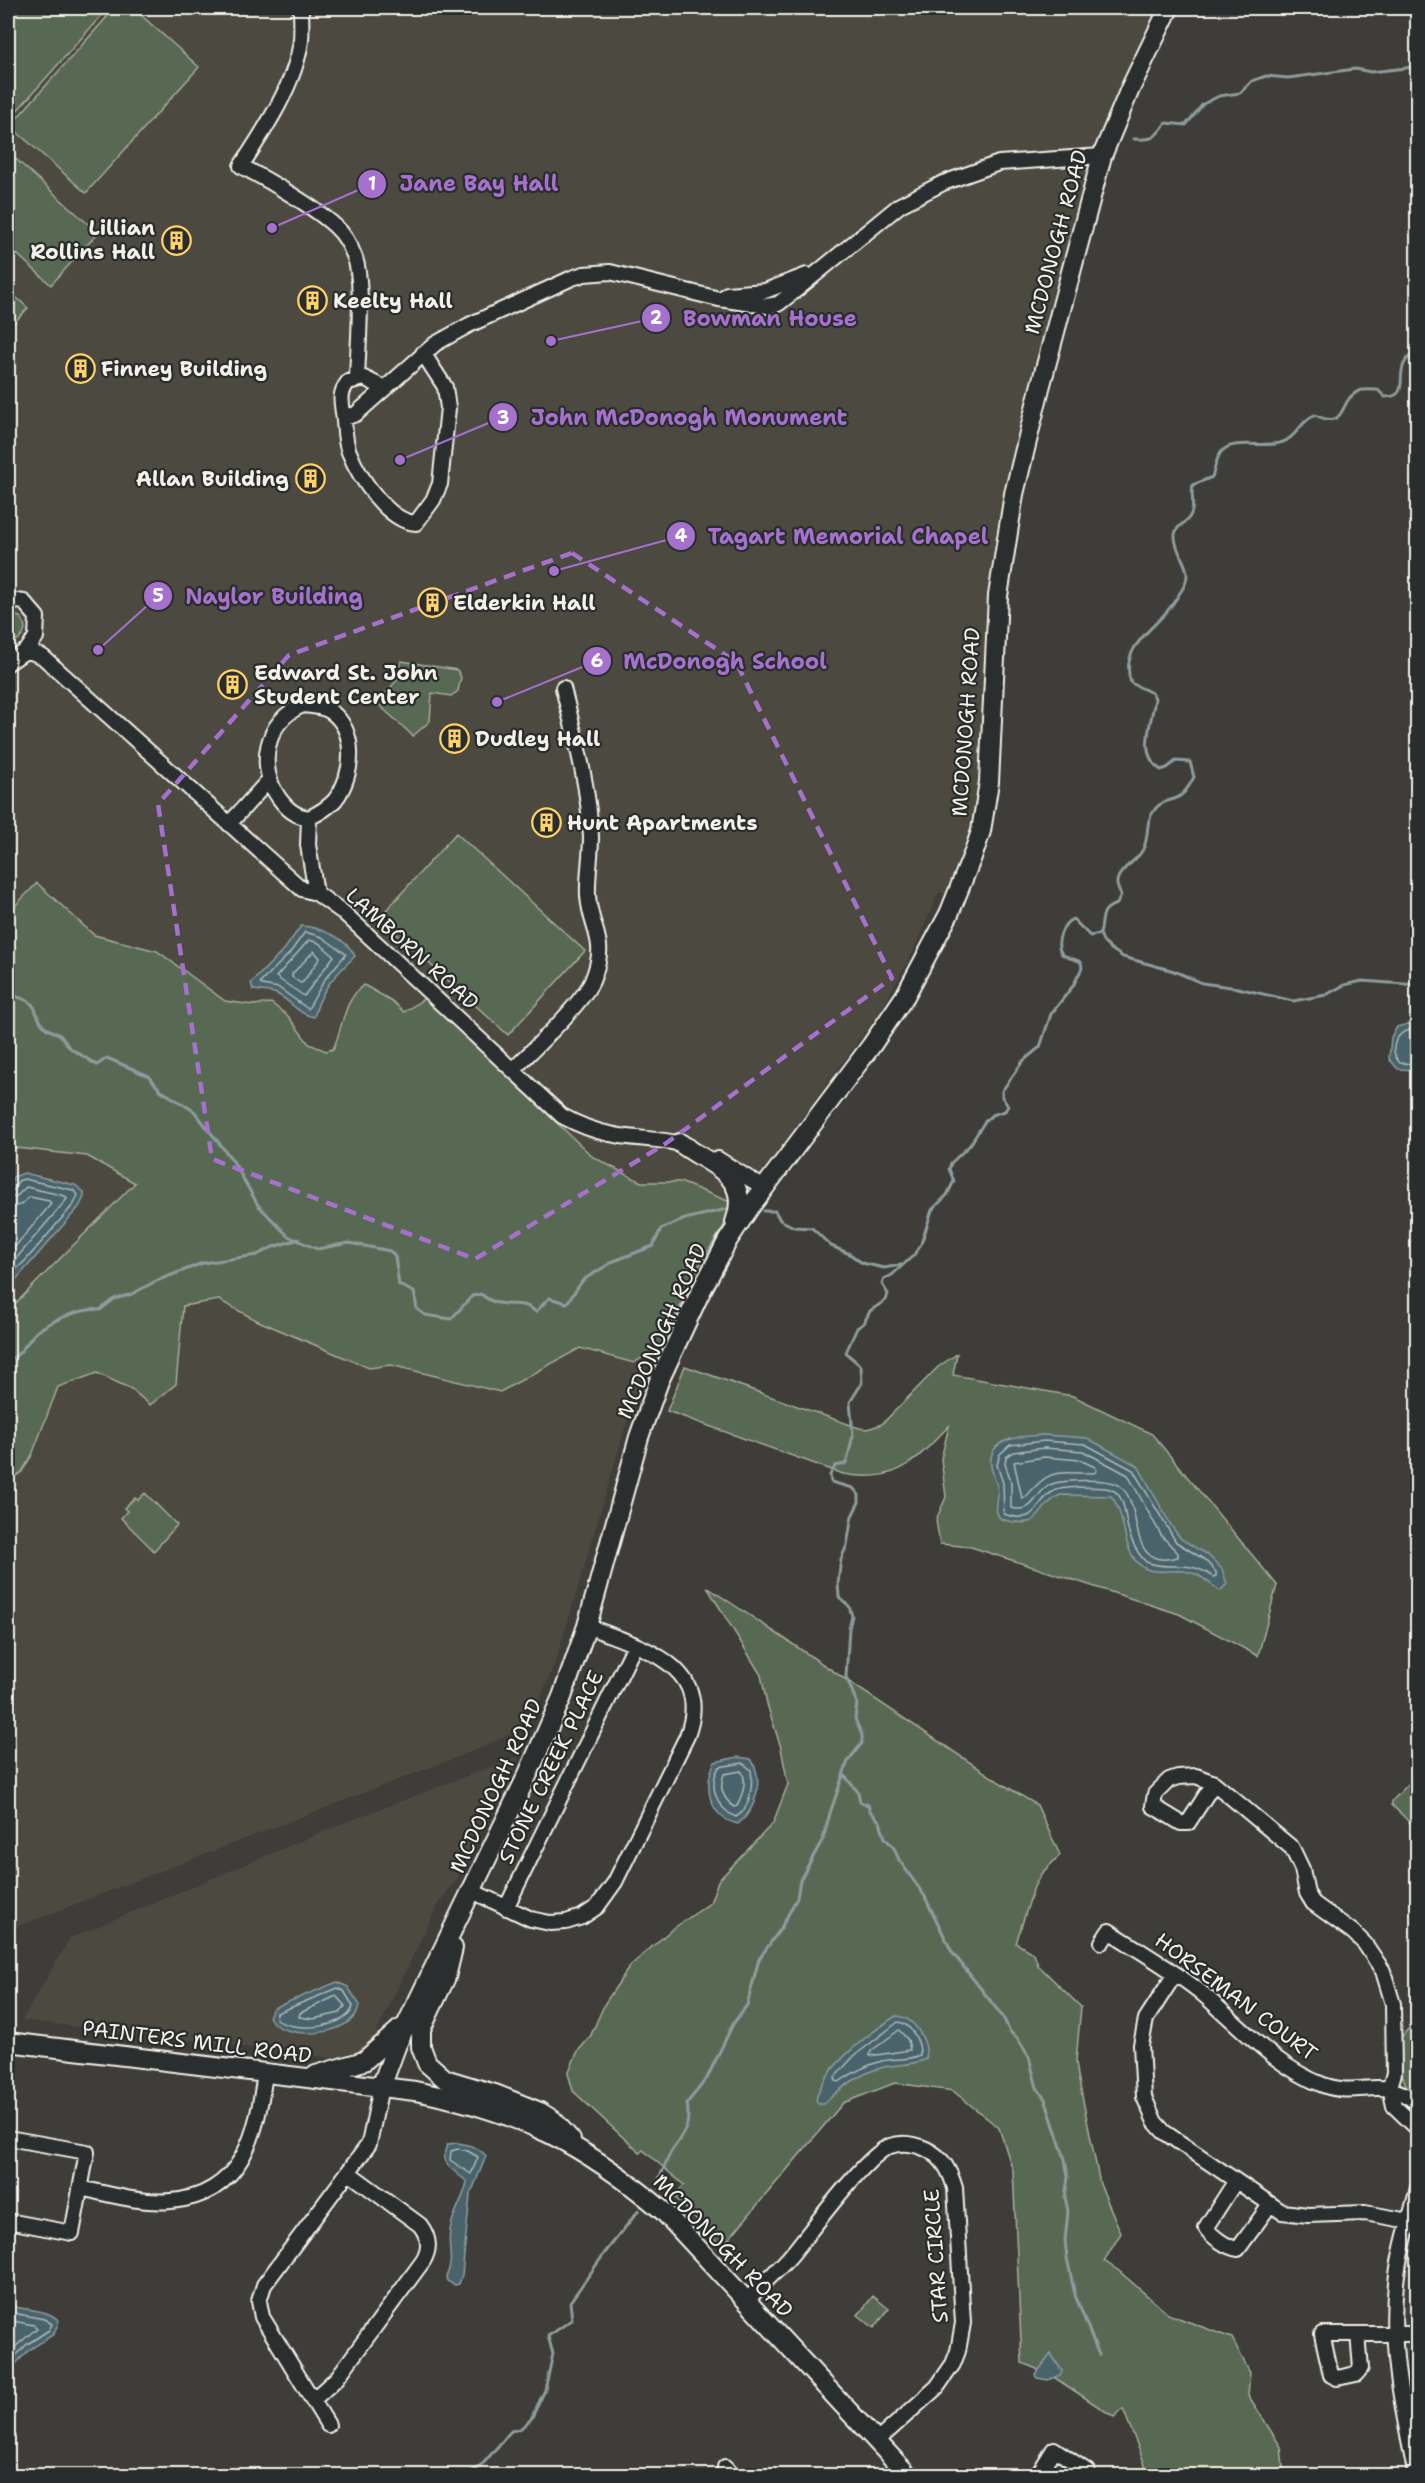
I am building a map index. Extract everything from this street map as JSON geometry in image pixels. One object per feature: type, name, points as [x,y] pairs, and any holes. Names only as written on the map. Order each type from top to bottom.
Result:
[{"type":"main road","name":"MCDONOGH ROAD","points":[[909,2475],[663,2211],[630,2183],[579,2148],[537,2126],[480,2105],[415,2091],[381,2087],[390,2060],[548,1731],[587,1626],[648,1409],[678,1339],[728,1240],[899,1005],[934,946],[974,852],[981,831],[989,782],[998,596],[1004,548],[1040,388],[1102,156],[1122,106],[1169,8]]},
{"type":"main road","points":[[680,1143],[723,1171],[737,1186],[740,1206],[728,1240]]},
{"type":"main road","points":[[460,1915],[446,1977],[421,2029],[421,2047],[427,2063],[445,2079],[495,2094],[540,2112],[554,2120],[579,2148]]},
{"type":"main road","points":[[307,2078],[364,2061],[410,2019]]},
{"type":"main road","name":"PAINTERS MILL ROAD","points":[[8,2042],[381,2087]]},
{"type":"street","points":[[301,8],[301,42],[295,64],[268,122],[241,166],[318,213],[337,227],[349,244],[355,259],[358,279],[357,378]]},
{"type":"street","points":[[344,418],[356,414],[423,353],[443,339],[469,325],[584,274],[610,272],[698,293],[754,293],[778,287],[822,269],[900,205],[943,183],[999,163],[1102,156]]},
{"type":"street","points":[[384,388],[371,381],[357,378],[342,388],[340,398],[344,434],[357,468],[390,513],[401,520],[416,523],[433,500],[440,484],[448,408],[446,387],[423,353]]},
{"type":"street","points":[[8,600],[24,602],[37,617],[36,636],[8,663]]},
{"type":"street","name":"LAMBORN ROAD","points":[[18,652],[43,657],[302,889],[316,893],[344,913],[562,1116],[583,1126],[610,1134],[680,1143],[714,1156],[764,1188]]},
{"type":"street","points":[[513,1070],[564,1017],[590,984],[598,965],[600,946],[589,908],[591,836],[586,795],[563,688]]},
{"type":"street","points":[[303,705],[318,706],[330,712],[341,722],[348,739],[350,761],[346,780],[336,799],[321,812],[309,818],[300,817],[288,808],[269,780],[266,763],[267,748],[279,722],[303,705]]},
{"type":"street","points":[[229,824],[269,780]]},
{"type":"street","points":[[309,818],[308,845],[316,893]]},
{"type":"street","points":[[472,1891],[531,1919],[550,1923],[566,1922],[582,1917],[597,1907],[615,1882],[682,1746],[692,1722],[692,1692],[675,1668],[635,1645],[587,1626]]},
{"type":"street","name":"STONE CREEK PLACE","points":[[506,1908],[635,1645]]},
{"type":"street","points":[[1214,1783],[1292,1848],[1302,1869],[1307,1893],[1313,1903],[1353,1932],[1365,1944],[1383,1971],[1393,2004],[1394,2073],[1390,2088],[1394,2106],[1418,2129]]},
{"type":"street","name":"HORSEMAN COURT","points":[[1102,1942],[1109,1931],[1203,1995],[1265,2049],[1313,2081],[1333,2088],[1390,2088]]},
{"type":"street","points":[[1174,1974],[1152,2007],[1143,2031],[1141,2045],[1144,2097],[1155,2122],[1164,2132],[1282,2212],[1294,2215],[1356,2213],[1409,2221]]},
{"type":"street","points":[[80,2188],[159,2201],[188,2198],[208,2190],[237,2165],[248,2150],[260,2112],[265,2073]]},
{"type":"street","points":[[328,2425],[262,2317],[259,2301],[264,2285],[350,2173],[369,2144],[381,2087]]},
{"type":"street","points":[[1390,2088],[1405,2093],[1418,2104]]},
{"type":"street","points":[[8,2138],[87,2152],[72,2233],[8,2221]]},
{"type":"street","name":"STAR CIRCLE","points":[[747,2301],[785,2263],[863,2168],[880,2152],[890,2146],[912,2145],[923,2148],[940,2158],[951,2175],[955,2188],[962,2336],[953,2364],[937,2386],[877,2441]]},
{"type":"street","points":[[313,2400],[337,2378],[423,2261],[428,2249],[426,2234],[420,2225],[350,2173]]},
{"type":"street","points":[[1235,2182],[1208,2224],[1206,2228],[1209,2233],[1233,2248],[1238,2248],[1270,2205]]},
{"type":"street","points":[[1416,2475],[1395,2363],[1394,2334],[1396,2282],[1418,2188]]},
{"type":"street","points":[[1358,2334],[1418,2334]]},
{"type":"street","points":[[1036,2475],[1054,2449],[1087,2471],[1084,2475]]},
{"type":"highlighted area","points":[[572,553],[736,662],[892,978],[665,1144],[475,1259],[212,1159],[158,804],[289,655]]},
{"type":"shaded area","points":[[8,8],[1164,8],[1104,131],[1022,438],[976,826],[950,896],[939,892],[911,956],[880,1012],[760,1175],[762,1177],[696,1276],[693,1274],[680,1182],[641,1182],[593,1157],[425,999],[404,1012],[392,1001],[345,1011],[339,1036],[332,1049],[326,1051],[309,1044],[288,1016],[271,1003],[253,1005],[225,1001],[157,951],[94,935],[38,883],[13,908],[8,902]]},
{"type":"shaded area","points":[[8,1147],[87,1156],[135,1183],[8,1311]]},
{"type":"shaded area","points":[[219,1300],[256,1320],[369,1368],[391,1365],[500,1392],[581,1348],[634,1363],[661,1345],[652,1355],[629,1415],[558,1655],[534,1715],[510,1734],[481,1748],[8,1930],[8,1481],[22,1472],[32,1455],[58,1387],[97,1373],[131,1389],[176,1384],[183,1306]]},
{"type":"shaded area","points":[[519,1756],[457,1879],[437,1906],[374,2038],[362,2053],[342,2059],[22,2020],[70,1938],[346,1822]]},
{"type":"green space","points":[[8,8],[108,8],[8,121]]},
{"type":"green space","points":[[115,8],[133,8],[199,67],[86,193],[10,126]]},
{"type":"green space","points":[[8,152],[98,233],[51,285],[8,246]]},
{"type":"green space","points":[[8,290],[28,308],[8,329]]},
{"type":"green space","points":[[8,614],[20,617],[25,630],[18,640],[8,642]]},
{"type":"green space","points":[[401,661],[457,670],[461,677],[458,691],[451,696],[432,693],[430,721],[413,736],[377,703],[397,680]]},
{"type":"green space","points":[[456,833],[585,951],[508,1035],[379,918]]},
{"type":"green space","points":[[37,883],[94,935],[157,951],[225,1001],[253,1005],[271,1003],[288,1016],[309,1044],[326,1051],[333,1049],[348,1006],[357,991],[364,985],[392,1001],[404,1012],[425,998],[593,1157],[641,1182],[680,1182],[733,1203],[727,1221],[694,1274],[696,1276],[661,1345],[634,1363],[580,1348],[500,1392],[391,1365],[369,1368],[256,1320],[219,1300],[183,1306],[176,1384],[150,1405],[131,1389],[97,1373],[58,1387],[32,1455],[22,1472],[8,1481],[8,1311],[135,1183],[87,1156],[8,1147],[8,902],[13,908]]},
{"type":"green space","points":[[957,1354],[953,1375],[1073,1396],[1152,1434],[1277,1585],[1258,1656],[1179,1614],[971,1547],[940,1544],[936,1520],[946,1497],[941,1459],[949,1426],[914,1460],[903,1467],[891,1473],[862,1476],[843,1474],[667,1411],[685,1366],[859,1428],[868,1429],[882,1424],[938,1367]]},
{"type":"green space","points":[[145,1493],[177,1525],[154,1551],[121,1518],[127,1511],[124,1508]]},
{"type":"green space","points":[[707,1587],[1037,1805],[1060,1855],[1041,1874],[1034,1887],[1016,1943],[1034,1954],[1038,1965],[1081,2007],[1076,2061],[1078,2076],[1100,2184],[1121,2233],[1104,2261],[1119,2271],[1168,2314],[1232,2338],[1250,2373],[1248,2395],[1281,2447],[1284,2475],[1147,2475],[1123,2409],[1114,2417],[1049,2374],[1022,2363],[1013,2171],[999,2128],[953,2091],[895,2083],[843,2103],[722,2247],[674,2196],[684,2185],[643,2150],[640,2153],[573,2091],[568,2073],[578,2051],[590,2037],[605,2003],[630,1966],[671,1930],[710,1903],[718,1881],[773,1823],[788,1784],[781,1748],[767,1704],[761,1675]]},
{"type":"green space","points":[[1417,1775],[1417,1830],[1392,1805],[1392,1801]]},
{"type":"green space","points":[[1417,2019],[1417,2101],[1406,2086],[1400,2056],[1401,2037]]},
{"type":"green space","points":[[873,2296],[889,2309],[874,2328],[858,2315]]},
{"type":"water","points":[[301,926],[332,935],[346,944],[355,956],[325,990],[314,1017],[304,1014],[277,994],[253,990],[251,983],[284,950]]},
{"type":"water","points":[[1412,1023],[1417,1025],[1417,1070],[1398,1069],[1389,1059],[1391,1037],[1397,1027]]},
{"type":"water","points":[[24,1173],[75,1185],[84,1192],[84,1197],[79,1207],[13,1283],[8,1283],[8,1192],[13,1177]]},
{"type":"water","points":[[1044,1435],[1087,1438],[1138,1466],[1181,1539],[1208,1555],[1222,1569],[1227,1584],[1220,1591],[1199,1576],[1189,1572],[1152,1571],[1141,1566],[1131,1553],[1119,1511],[1111,1496],[1060,1495],[1033,1520],[1015,1522],[1001,1519],[997,1510],[998,1489],[991,1466],[991,1456],[1001,1443],[1018,1437]]},
{"type":"water","points":[[738,1757],[751,1759],[758,1785],[750,1810],[738,1824],[728,1821],[715,1808],[709,1790],[709,1781],[715,1762]]},
{"type":"water","points":[[337,1982],[348,1987],[359,2004],[355,2015],[346,2024],[318,2033],[302,2033],[288,2031],[276,2025],[269,2017],[273,2008]]},
{"type":"water","points":[[896,2016],[909,2020],[919,2031],[925,2045],[926,2059],[911,2064],[884,2067],[867,2073],[844,2087],[823,2104],[818,2104],[816,2100],[820,2088],[837,2064],[848,2052]]},
{"type":"water","points":[[458,2143],[477,2148],[486,2156],[470,2196],[462,2275],[459,2284],[455,2285],[447,2281],[446,2277],[450,2265],[449,2238],[453,2218],[467,2182],[448,2166],[444,2156],[448,2144]]},
{"type":"water","points":[[8,2306],[49,2314],[59,2321],[54,2334],[29,2350],[8,2372]]},
{"type":"water","points":[[1051,2354],[1062,2371],[1060,2375],[1048,2380],[1037,2378],[1035,2375]]},
{"type":"waterway","points":[[1134,139],[1153,137],[1166,123],[1186,125],[1203,104],[1219,96],[1240,93],[1252,81],[1266,76],[1288,78],[1355,69],[1371,72],[1418,65]]},
{"type":"waterway","points":[[659,2178],[669,2155],[685,2130],[688,2119],[687,2103],[707,2078],[733,2024],[747,2005],[759,1959],[781,1928],[797,1898],[800,1880],[823,1839],[848,1761],[862,1743],[862,1735],[855,1719],[857,1703],[846,1677],[849,1628],[852,1616],[849,1606],[839,1597],[838,1583],[841,1559],[847,1545],[852,1516],[859,1502],[859,1495],[853,1488],[831,1482],[830,1475],[835,1466],[845,1464],[847,1461],[853,1435],[850,1402],[862,1383],[861,1366],[846,1353],[847,1350],[857,1328],[864,1323],[870,1311],[886,1300],[888,1294],[882,1284],[884,1279],[892,1275],[914,1255],[921,1244],[932,1210],[947,1195],[954,1181],[949,1169],[951,1163],[970,1145],[985,1121],[992,1115],[1005,1111],[1008,1106],[1002,1097],[1002,1091],[1023,1061],[1040,1047],[1051,1014],[1073,986],[1082,968],[1081,962],[1066,957],[1060,950],[1059,939],[1066,924],[1073,919],[1090,936],[1100,934],[1105,912],[1117,904],[1121,895],[1117,885],[1120,874],[1142,852],[1152,813],[1161,804],[1182,794],[1194,777],[1190,762],[1176,761],[1161,770],[1153,763],[1149,755],[1148,736],[1155,698],[1152,693],[1131,683],[1129,673],[1129,663],[1135,647],[1170,608],[1186,581],[1186,568],[1176,544],[1175,533],[1192,512],[1193,485],[1212,477],[1218,456],[1228,447],[1242,444],[1268,445],[1288,440],[1315,415],[1326,419],[1338,417],[1352,395],[1359,391],[1378,390],[1385,397],[1397,394],[1401,386],[1404,364],[1418,349]]},
{"type":"waterway","points":[[1100,934],[1104,943],[1123,957],[1174,971],[1202,983],[1238,988],[1293,1001],[1326,995],[1344,985],[1362,981],[1418,985]]},
{"type":"waterway","points":[[8,986],[17,997],[30,1002],[44,1026],[61,1036],[68,1046],[97,1065],[107,1058],[149,1076],[160,1090],[194,1111],[233,1161],[258,1205],[288,1236],[317,1249],[349,1243],[390,1251],[395,1256],[399,1285],[414,1292],[417,1309],[425,1315],[451,1319],[472,1296],[481,1294],[496,1303],[523,1305],[536,1312],[549,1298],[567,1303],[583,1280],[614,1261],[653,1246],[661,1229],[685,1219],[727,1209]]},
{"type":"waterway","points":[[764,1211],[775,1211],[780,1220],[794,1227],[812,1228],[831,1246],[850,1254],[862,1263],[884,1268],[901,1265]]},
{"type":"waterway","points":[[8,1361],[21,1351],[36,1332],[63,1317],[83,1311],[100,1310],[114,1299],[132,1294],[156,1281],[203,1263],[257,1255],[299,1239]]},
{"type":"waterway","points":[[844,1775],[858,1792],[860,1802],[868,1805],[870,1811],[880,1822],[885,1838],[924,1895],[952,1952],[1003,2017],[1010,2032],[1017,2038],[1029,2057],[1037,2088],[1045,2099],[1065,2159],[1068,2177],[1065,2197],[1068,2211],[1065,2241],[1067,2258],[1075,2295],[1099,2355]]},
{"type":"waterway","points":[[458,2476],[481,2466],[511,2431],[520,2429],[531,2419],[545,2390],[553,2354],[548,2336],[572,2320],[570,2302],[639,2210]]},
{"type":"place","name":"Jane Bay Hall","points":[[272,228]]},
{"type":"place","name":"Lillian Rollins Hall","points":[[176,240]]},
{"type":"place","name":"Keelty Hall","points":[[312,301]]},
{"type":"place","name":"Bowman House","points":[[551,341]]},
{"type":"place","name":"Finney Building","points":[[80,369]]},
{"type":"place","name":"John McDonogh Monument","points":[[400,460]]},
{"type":"place","name":"Allan Building","points":[[310,479]]},
{"type":"place","name":"Tagart Memorial Chapel","points":[[554,571]]},
{"type":"place","name":"Elderkin Hall","points":[[432,603]]},
{"type":"place","name":"Naylor Building","points":[[98,650]]},
{"type":"place","name":"Edward St. John Student Center","points":[[233,685]]},
{"type":"place","name":"McDonogh School","points":[[497,702]]},
{"type":"place","name":"Dudley Hall","points":[[454,739]]},
{"type":"place","name":"Hunt Apartments","points":[[546,823]]}]
